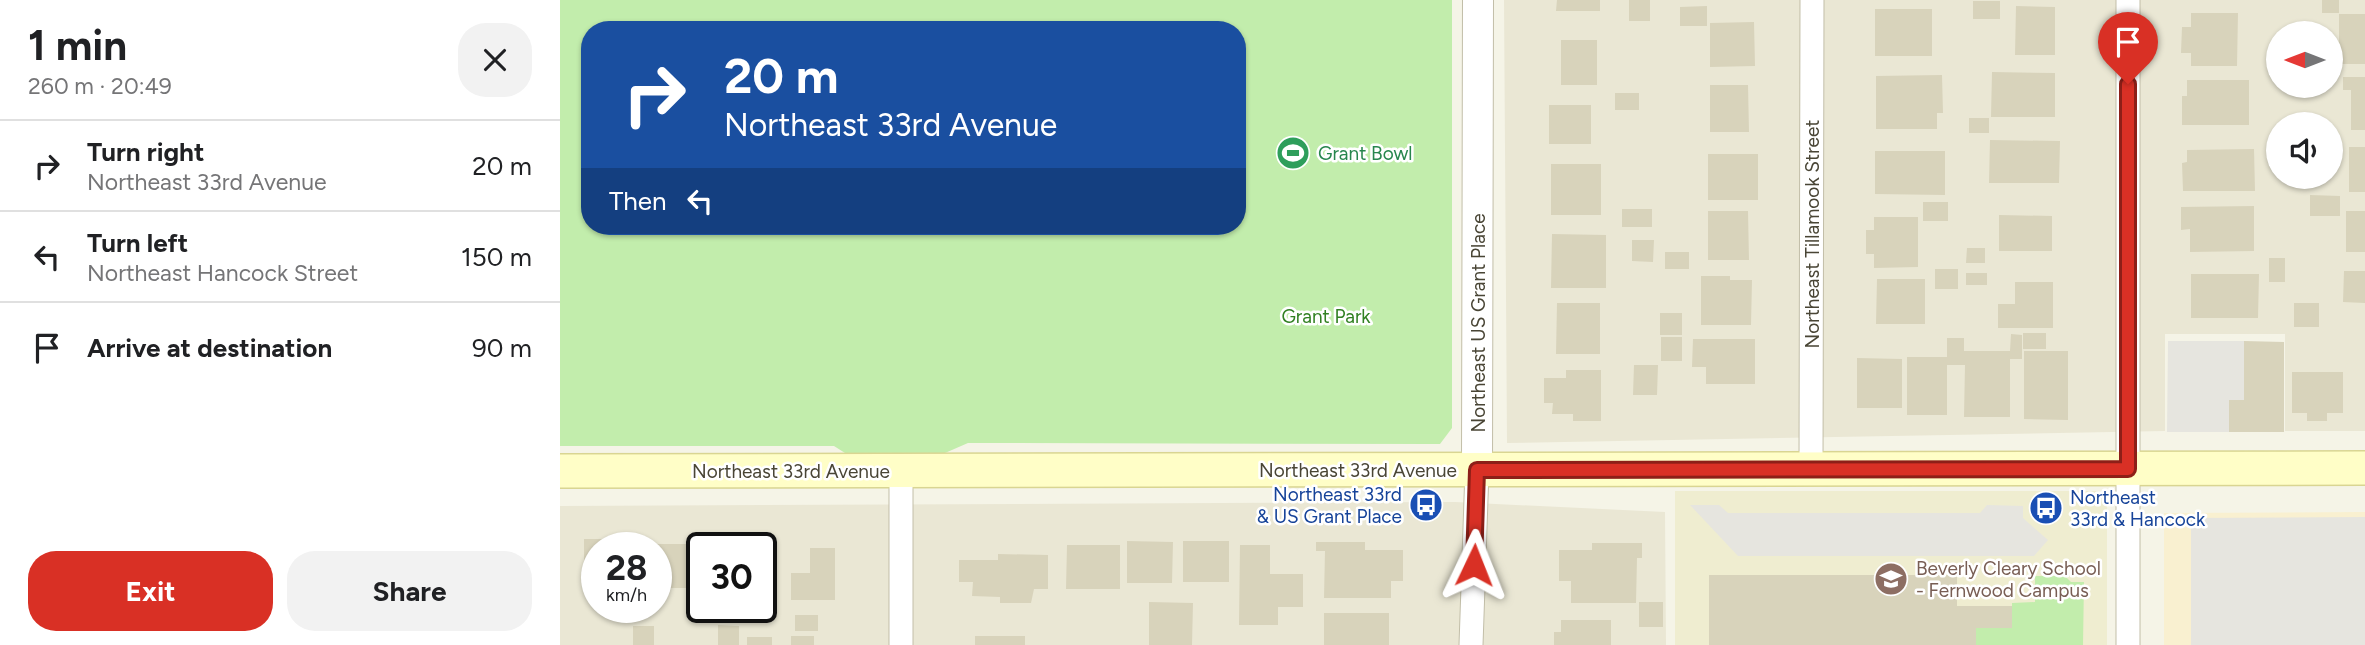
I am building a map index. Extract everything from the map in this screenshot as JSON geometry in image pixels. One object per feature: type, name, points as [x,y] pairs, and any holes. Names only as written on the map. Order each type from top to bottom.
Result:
[{"type":"main road","name":"Northeast 33rd Avenue","points":[[560,471],[2365,468]]},
{"type":"street","name":"Northeast US Grant Place","points":[[1471,645],[1477,470],[1478,0]]},
{"type":"street","name":"Northeast Tillamook Street","points":[[1811,468],[1812,0]]},
{"type":"street","points":[[2128,0],[2128,645]]},
{"type":"street","points":[[901,470],[901,645]]},
{"type":"shaded area","points":[[1504,0],[2365,0],[2365,431],[2285,431],[2285,334],[2165,334],[2165,431],[1507,443]]},
{"type":"shaded area","points":[[2168,341],[2244,341],[2244,400],[2229,400],[2229,432],[2167,432]]},
{"type":"shaded area","name":"Beverly Cleary School - Fernwood Campus","points":[[1675,491],[2097,491],[2104,495],[2107,504],[2107,645],[1675,645]]},
{"type":"shaded area","points":[[1455,502],[1665,512],[1666,645],[560,645],[560,506]]},
{"type":"shaded area","points":[[1690,505],[1719,505],[1728,513],[1980,513],[1987,505],[2023,506],[2023,518],[2048,540],[2034,556],[1738,556]]},
{"type":"shaded area","points":[[2365,512],[2365,645],[2164,645],[2164,513]]},
{"type":"shaded area","points":[[2365,517],[2365,645],[2191,645],[2191,518]]},
{"type":"green space","name":"Grant Park","points":[[560,0],[1452,0],[1452,428],[1440,444],[968,443],[945,453],[845,453],[834,446],[560,446]]},
{"type":"green space","points":[[2035,576],[2065,576],[2071,582],[2084,582],[2083,645],[1976,645],[1976,628],[2012,628],[2012,603],[2035,602]]},
{"type":"building","points":[[1557,0],[1600,0],[1600,11],[1556,11]]},
{"type":"building","points":[[1629,0],[1650,0],[1650,21],[1629,21]]},
{"type":"building","points":[[2322,0],[2339,0],[2339,13],[2322,13]]},
{"type":"building","points":[[1973,1],[2000,1],[2000,19],[1973,19]]},
{"type":"building","points":[[1707,6],[1707,26],[1680,26],[1680,7]]},
{"type":"building","points":[[2016,6],[2055,7],[2055,55],[2015,55]]},
{"type":"building","points":[[1875,9],[1932,9],[1932,56],[1875,56]]},
{"type":"building","points":[[2191,13],[2238,13],[2237,66],[2191,66],[2191,53],[2181,53],[2182,27],[2191,27]]},
{"type":"building","points":[[2339,14],[2365,14],[2365,64],[2343,64],[2343,21],[2339,21]]},
{"type":"building","points":[[1754,22],[1755,66],[1710,67],[1710,23]]},
{"type":"building","points":[[1561,40],[1597,40],[1597,85],[1561,85]]},
{"type":"building","points":[[1992,72],[2055,73],[2055,117],[1991,117]]},
{"type":"building","points":[[1942,75],[1943,113],[1937,113],[1937,129],[1876,129],[1876,76]]},
{"type":"building","points":[[2343,77],[2365,77],[2365,130],[2351,130],[2351,90],[2343,90]]},
{"type":"building","points":[[2187,80],[2249,80],[2249,125],[2182,125],[2182,96],[2187,96]]},
{"type":"building","points":[[1710,85],[1748,85],[1749,132],[1710,132]]},
{"type":"building","points":[[1615,93],[1639,93],[1639,110],[1615,110]]},
{"type":"building","points":[[1549,105],[1591,105],[1591,144],[1549,144]]},
{"type":"building","points":[[1969,118],[1989,118],[1989,133],[1969,133]]},
{"type":"building","points":[[1990,140],[2060,141],[2059,183],[1989,183]]},
{"type":"building","points":[[2349,147],[2365,147],[2365,192],[2349,192]]},
{"type":"building","points":[[2254,149],[2255,191],[2183,191],[2182,163],[2187,162],[2187,150]]},
{"type":"building","points":[[1875,151],[1945,151],[1945,195],[1875,194]]},
{"type":"building","points":[[1708,154],[1758,154],[1758,200],[1708,200]]},
{"type":"building","points":[[1551,164],[1601,164],[1601,215],[1551,215]]},
{"type":"building","points":[[2310,195],[2340,196],[2340,216],[2310,216]]},
{"type":"building","points":[[1923,202],[1948,202],[1948,221],[1923,221]]},
{"type":"building","points":[[2254,206],[2254,251],[2190,252],[2190,229],[2181,230],[2181,207]]},
{"type":"building","points":[[1622,209],[1652,209],[1652,227],[1622,227]]},
{"type":"building","points":[[1708,211],[1748,211],[1749,260],[1708,260]]},
{"type":"building","points":[[2346,211],[2365,211],[2365,252],[2346,252]]},
{"type":"building","points":[[1999,215],[2052,216],[2052,251],[1999,251]]},
{"type":"building","points":[[1874,217],[1918,217],[1918,267],[1874,268],[1874,254],[1866,254],[1866,230],[1874,230]]},
{"type":"building","points":[[1552,234],[1606,235],[1606,288],[1551,288]]},
{"type":"building","points":[[1632,240],[1654,240],[1653,262],[1632,261]]},
{"type":"building","points":[[1967,248],[1985,248],[1985,263],[1966,263]]},
{"type":"building","points":[[1665,252],[1689,252],[1689,269],[1665,269]]},
{"type":"building","points":[[2269,258],[2285,258],[2285,282],[2269,282]]},
{"type":"building","points":[[1935,269],[1958,269],[1958,289],[1935,289]]},
{"type":"building","points":[[2344,271],[2365,271],[2365,303],[2343,302]]},
{"type":"building","points":[[1966,273],[1987,273],[1987,285],[1966,285]]},
{"type":"building","points":[[2191,274],[2259,274],[2258,318],[2191,318]]},
{"type":"building","points":[[1701,276],[1730,276],[1730,280],[1752,280],[1751,325],[1701,325]]},
{"type":"building","points":[[1877,279],[1925,279],[1925,324],[1876,324]]},
{"type":"building","points":[[2015,282],[2053,282],[2053,328],[1998,328],[1998,304],[2015,304]]},
{"type":"building","points":[[1557,303],[1600,303],[1600,354],[1556,354]]},
{"type":"building","points":[[2294,303],[2319,303],[2319,327],[2294,327]]},
{"type":"building","points":[[1660,313],[1682,313],[1682,335],[1660,335]]},
{"type":"building","points":[[2023,333],[2046,333],[2046,349],[2023,349]]},
{"type":"building","points":[[2011,334],[2022,335],[2022,359],[2010,359],[2010,417],[1964,417],[1965,365],[1947,365],[1947,415],[1907,415],[1907,357],[1947,357],[1947,338],[1964,338],[1964,351],[2010,351]]},
{"type":"building","points":[[1661,337],[1682,337],[1682,361],[1661,361]]},
{"type":"building","points":[[1693,339],[1755,339],[1755,384],[1706,384],[1706,367],[1692,367]]},
{"type":"building","points":[[2244,341],[2284,342],[2284,432],[2229,432],[2229,400],[2244,400]]},
{"type":"building","points":[[2024,351],[2068,351],[2068,420],[2024,419]]},
{"type":"building","points":[[1857,358],[1902,359],[1902,408],[1857,408]]},
{"type":"building","points":[[1634,365],[1658,365],[1657,395],[1633,395]]},
{"type":"building","points":[[1566,370],[1601,370],[1601,421],[1573,421],[1573,414],[1552,414],[1553,403],[1544,403],[1544,378],[1566,378]]},
{"type":"building","points":[[2292,372],[2343,372],[2343,413],[2327,413],[2327,421],[2307,421],[2307,413],[2292,413]]},
{"type":"building","points":[[1127,541],[1173,542],[1172,583],[1127,583]]},
{"type":"building","points":[[1183,541],[1229,541],[1229,582],[1183,582]]},
{"type":"building","points":[[1316,542],[1365,542],[1365,550],[1403,550],[1403,581],[1391,581],[1391,598],[1324,598],[1325,551],[1316,551]]},
{"type":"building","points":[[1592,543],[1642,543],[1642,558],[1637,558],[1636,603],[1571,603],[1571,581],[1559,581],[1559,550],[1592,550]]},
{"type":"building","points":[[672,544],[686,544],[686,588],[672,588]]},
{"type":"building","points":[[1067,545],[1120,545],[1120,589],[1066,589]]},
{"type":"building","points":[[1240,545],[1270,545],[1270,574],[1303,574],[1303,607],[1278,607],[1278,625],[1239,625]]},
{"type":"building","points":[[810,548],[835,548],[835,600],[791,600],[791,573],[810,573]]},
{"type":"building","points":[[998,554],[1048,555],[1048,589],[1034,589],[1031,603],[1000,603],[1000,597],[972,596],[973,582],[959,582],[959,560],[998,560]]},
{"type":"building","points":[[1709,575],[1957,575],[1957,606],[2012,606],[2012,628],[1976,628],[1976,645],[1709,645]]},
{"type":"building","points":[[1149,602],[1193,603],[1192,645],[1149,645]]},
{"type":"building","points":[[1639,602],[1663,602],[1663,627],[1639,627]]},
{"type":"building","points":[[1324,613],[1389,613],[1389,645],[1324,645]]},
{"type":"building","points":[[795,615],[818,615],[818,631],[795,631]]},
{"type":"building","points":[[1561,620],[1611,620],[1611,645],[1554,645],[1554,632],[1561,632]]},
{"type":"building","points":[[718,625],[739,626],[739,645],[718,645]]},
{"type":"building","points":[[633,626],[654,626],[654,645],[633,645]]},
{"type":"building","points":[[791,636],[814,636],[814,645],[791,645]]},
{"type":"building","points":[[975,636],[1025,636],[1025,645],[975,645]]},
{"type":"building","points":[[747,637],[772,637],[772,645],[747,645]]},
{"type":"place","name":"Grant Bowl","points":[[1293,153]]},
{"type":"place","name":"Northeast 33rd & US Grant Place","points":[[1426,505]]},
{"type":"place","name":"Northeast 33rd & Hancock","points":[[2046,508]]},
{"type":"place","name":"Beverly Cleary School - Fernwood Campus","points":[[1891,579]]},
{"type":"route","points":[[1474,565],[1477,470],[2128,469],[2128,84]]}]
